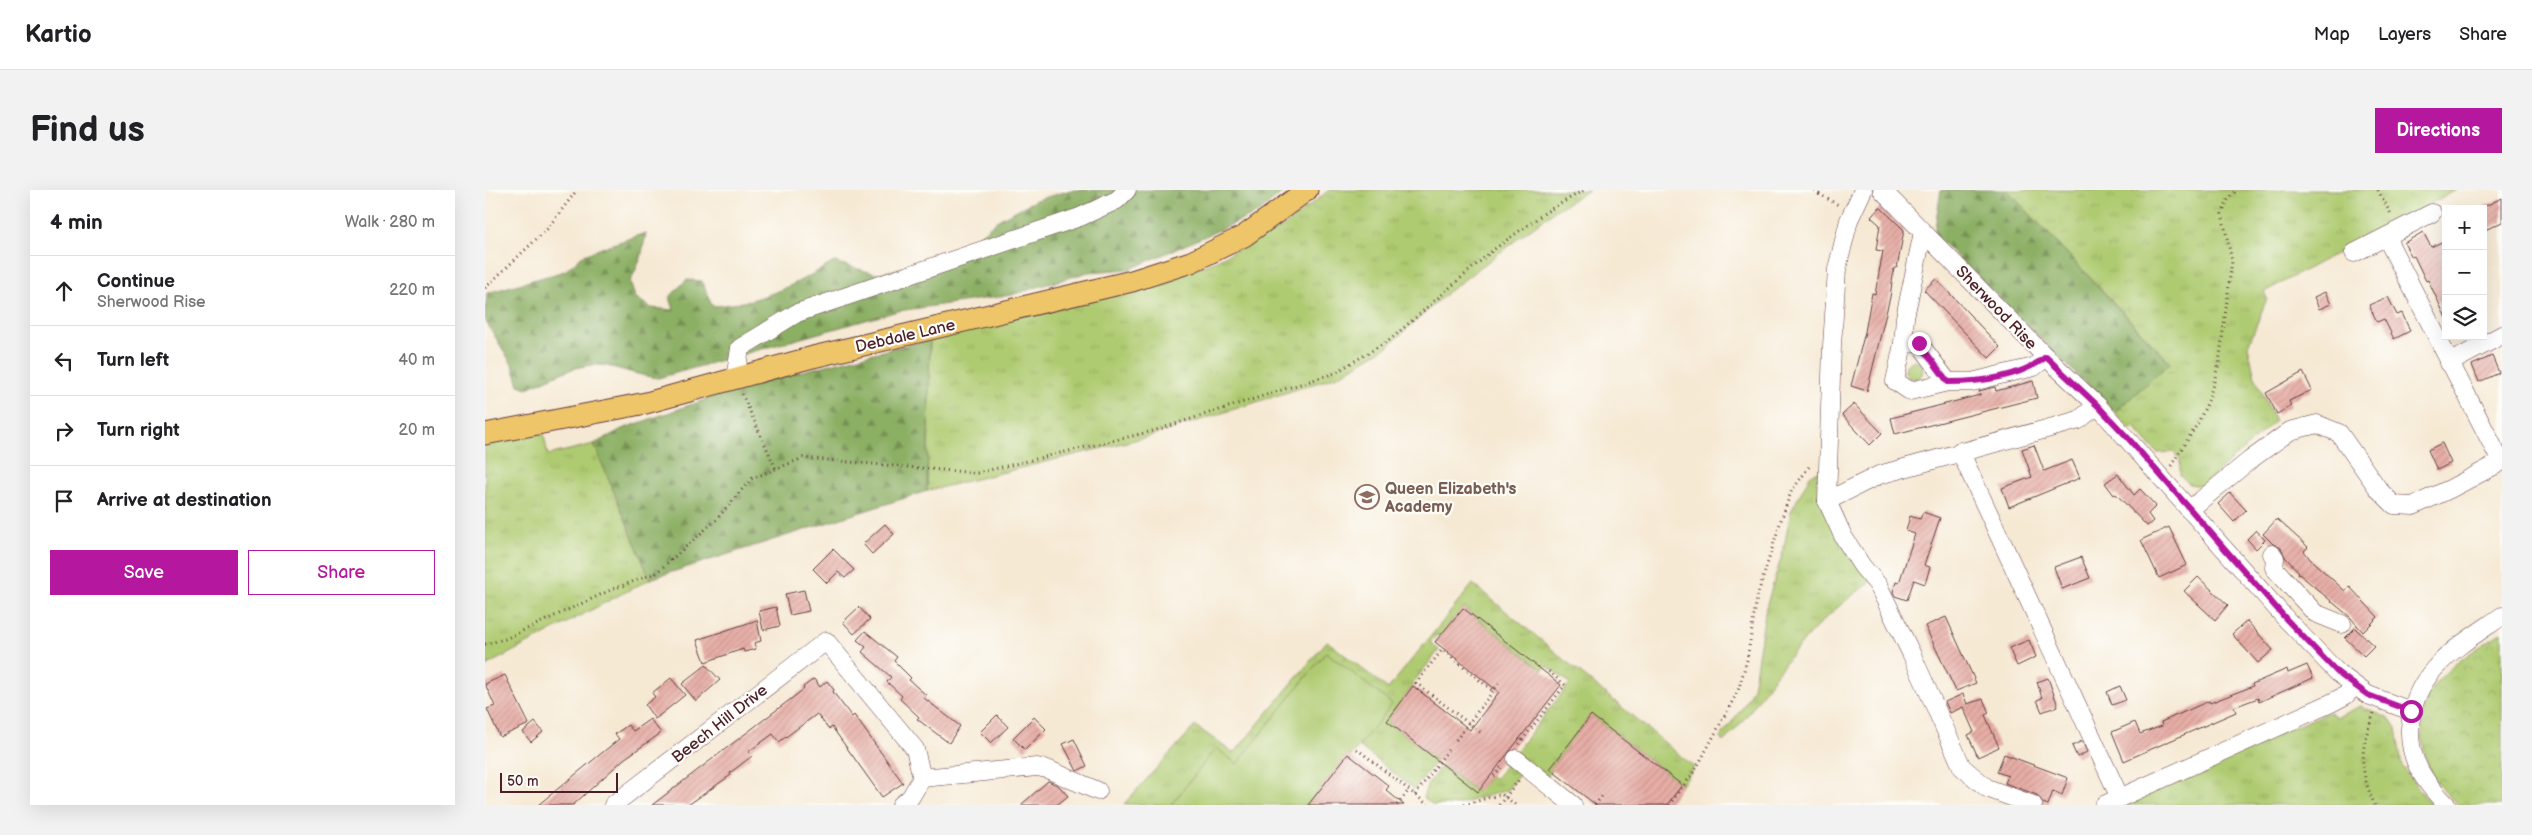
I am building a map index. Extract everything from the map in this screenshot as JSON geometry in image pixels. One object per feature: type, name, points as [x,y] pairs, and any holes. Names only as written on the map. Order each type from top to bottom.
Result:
[{"type":"main road","name":"Debdale Lane","points":[[485,434],[646,402],[813,357],[1132,281],[1191,262],[1244,236],[1307,190]]},
{"type":"street","points":[[735,379],[740,348],[797,313],[1080,217],[1117,200],[1127,190]]},
{"type":"street","name":"Sherwood Rise","points":[[1882,190],[2046,357],[2097,405],[2287,620],[2338,673],[2354,686],[2380,700],[2411,711]]},
{"type":"street","points":[[1863,191],[1849,220],[1840,250],[1837,269],[1832,346],[1827,502],[1843,536],[1862,566],[1878,585],[1912,655],[1962,767],[1987,788],[2033,805]]},
{"type":"street","points":[[2354,253],[2432,213]]},
{"type":"street","points":[[1923,232],[1905,317],[1903,344],[1895,381],[1910,390],[1948,382],[1972,382],[2034,366],[2046,357]]},
{"type":"street","points":[[2189,510],[2250,460],[2290,431],[2317,424],[2339,433],[2379,490],[2393,505],[2413,506],[2451,490],[2501,462],[2449,363],[2393,233]]},
{"type":"street","points":[[2449,363],[2502,335]]},
{"type":"street","points":[[1903,344],[1919,343],[1948,382]]},
{"type":"street","points":[[1827,502],[1879,475],[1960,451],[2079,420],[2097,405]]},
{"type":"street","points":[[1960,451],[2120,798]]},
{"type":"street","points":[[2272,554],[2275,558],[2274,568],[2315,613],[2342,624]]},
{"type":"street","points":[[2287,620],[2305,602]]},
{"type":"street","points":[[2447,805],[2429,787],[2415,763],[2410,740],[2411,711],[2416,694],[2435,667],[2464,643],[2502,616]]},
{"type":"street","name":"Beech Hill Drive","points":[[613,805],[826,641],[915,749],[922,778]]},
{"type":"street","points":[[2103,805],[2331,703],[2346,695],[2354,686]]},
{"type":"street","points":[[1516,760],[1573,805]]},
{"type":"street","points":[[901,805],[910,798],[922,778],[1009,770],[1047,769],[1097,791]]},
{"type":"path","points":[[485,288],[547,229],[577,190]]},
{"type":"path","points":[[485,644],[505,639],[613,589],[656,574],[716,520],[751,479],[803,458],[977,473],[1153,431],[1335,372],[1391,339],[1493,250],[1545,212],[1584,190]]},
{"type":"path","points":[[1815,190],[1832,204],[1842,207],[1863,191]]},
{"type":"path","points":[[1819,194],[1823,190]]},
{"type":"path","points":[[2169,469],[2205,407],[2219,363],[2232,261],[2222,214],[2228,200],[2237,190]]},
{"type":"path","points":[[2378,190],[2393,233]]},
{"type":"path","points":[[735,379],[776,469]]},
{"type":"path","points":[[1669,805],[1696,769],[1738,691],[1747,660],[1757,597],[1781,520],[1791,492],[1816,457]]},
{"type":"path","points":[[1480,732],[1416,683],[1442,650],[1493,691]]},
{"type":"path","points":[[1499,805],[1506,797],[1516,760],[1565,685],[1546,669]]},
{"type":"path","points":[[1456,740],[1499,683]]},
{"type":"path","points":[[2375,805],[2362,771],[2361,754],[2377,707]]},
{"type":"path","points":[[1357,748],[1428,805]]},
{"type":"path","points":[[1415,795],[1448,750]]},
{"type":"path","points":[[1494,776],[1516,760]]},
{"type":"path","points":[[1397,805],[1409,790]]},
{"type":"path","points":[[1465,805],[1501,794],[1516,805]]},
{"type":"path","points":[[1595,805],[1602,796]]},
{"type":"path","points":[[1418,805],[1419,798]]},
{"type":"green space","points":[[1071,190],[1285,190],[1258,213],[1130,269],[1088,272],[1011,295],[898,311],[658,378],[612,367],[590,365],[568,370],[527,388],[519,385],[513,366],[485,320],[487,293],[565,271],[582,256],[646,233],[641,258],[630,282],[635,297],[651,308],[674,310],[670,297],[686,280],[702,281],[712,306],[745,302],[776,292],[834,262],[876,274],[916,265],[959,252],[998,220],[1036,200]]},
{"type":"green space","points":[[1329,190],[1589,190],[1554,211],[1448,292],[1388,346],[1338,376],[1147,437],[927,491],[930,339],[1209,264],[1286,225]]},
{"type":"green space","points":[[1941,190],[2007,190],[2170,363],[2115,412],[1934,234]]},
{"type":"green space","points":[[2007,190],[2456,190],[2264,292],[2267,298],[2248,346],[2255,377],[2275,421],[2202,486],[2189,484],[2180,475],[2180,459],[2173,452],[2157,453],[2134,427],[2130,430],[2115,412],[2170,362]]},
{"type":"green space","points":[[930,339],[927,491],[650,579],[594,444],[622,429],[747,385]]},
{"type":"green space","points":[[1910,361],[1918,361],[1923,366],[1921,377],[1910,379],[1905,374],[1905,366]]},
{"type":"green space","points":[[543,431],[548,455],[594,444],[650,579],[485,666],[485,445]]},
{"type":"green space","points":[[1823,468],[1870,583],[1831,613],[1809,635],[1723,742],[1720,738],[1743,707],[1753,688],[1766,607],[1783,552],[1791,511],[1810,476]]},
{"type":"green space","points":[[1473,584],[1694,767],[1682,785],[1591,715],[1550,769],[1552,770],[1546,778],[1514,754],[1570,683],[1547,666],[1543,670],[1463,608],[1440,637],[1437,635],[1430,642],[1439,650],[1412,684],[1413,686],[1387,721],[1437,760],[1414,789],[1359,746],[1392,704],[1326,652],[1237,764],[1216,748],[1171,805],[1124,804],[1195,726],[1234,753],[1327,641],[1388,689]]},
{"type":"green space","points":[[2502,632],[2502,805],[2458,805],[2435,779],[2426,758],[2423,746],[2422,720],[2427,696],[2440,678],[2448,671]]},
{"type":"green space","points":[[1326,652],[1392,704],[1351,756],[1348,754],[1308,805],[1171,805],[1216,748],[1237,764]]},
{"type":"green space","points":[[2361,706],[2390,719],[2396,728],[2402,766],[2431,805],[2111,805],[2329,712],[2337,717]]},
{"type":"green space","points":[[1509,760],[1523,770],[1507,790],[1456,805],[1433,805],[1423,797],[1428,784],[1442,765],[1477,792],[1491,776],[1495,779]]},
{"type":"building","points":[[2502,198],[2502,222],[2487,229],[2487,205]]},
{"type":"building","points":[[1880,207],[1904,230],[1897,268],[1894,268],[1890,297],[1867,391],[1851,386],[1865,332],[1872,293],[1875,294],[1883,251],[1876,250],[1880,225],[1871,217]]},
{"type":"building","points":[[2423,232],[2431,247],[2442,242],[2442,310],[2428,280],[2426,281],[2414,256],[2412,257],[2404,243]]},
{"type":"building","points":[[1936,279],[2000,347],[1989,358],[1924,290]]},
{"type":"building","points":[[2325,292],[2331,304],[2319,309],[2314,297]]},
{"type":"building","points":[[2388,297],[2397,315],[2402,313],[2410,331],[2394,339],[2384,319],[2377,322],[2369,305]]},
{"type":"building","points":[[2492,356],[2499,373],[2479,382],[2472,365]]},
{"type":"building","points":[[2303,372],[2312,390],[2289,401],[2291,406],[2277,414],[2266,393]]},
{"type":"building","points":[[2033,381],[2037,398],[1895,434],[1891,418],[1980,395],[1979,391],[1995,387],[1996,391]]},
{"type":"building","points":[[1854,404],[1882,433],[1870,445],[1842,415]]},
{"type":"building","points":[[2442,443],[2451,463],[2437,470],[2428,450]]},
{"type":"building","points":[[2034,445],[2044,471],[2072,460],[2080,478],[2009,507],[2002,488],[2032,477],[2022,449]]},
{"type":"building","points":[[2118,474],[2134,495],[2140,489],[2156,506],[2148,514],[2153,521],[2147,526],[2116,494],[2114,495],[2105,483]]},
{"type":"building","points":[[2230,493],[2246,510],[2234,522],[2218,504]]},
{"type":"building","points":[[1923,512],[1940,518],[1924,565],[1930,567],[1925,584],[1914,580],[1907,600],[1895,596],[1893,592],[1896,582],[1899,583],[1915,534],[1906,531],[1910,516],[1920,519]]},
{"type":"building","points":[[2277,519],[2308,547],[2304,551],[2310,559],[2345,591],[2349,586],[2378,617],[2363,632],[2350,617],[2298,573],[2285,557],[2281,548],[2273,544],[2263,534]]},
{"type":"building","points":[[885,524],[894,534],[872,554],[863,544]]},
{"type":"building","points":[[2169,527],[2187,565],[2159,578],[2141,540]]},
{"type":"building","points":[[2256,530],[2265,540],[2256,549],[2247,539]]},
{"type":"building","points":[[833,549],[854,570],[845,578],[838,572],[827,583],[813,569]]},
{"type":"building","points":[[2081,557],[2090,578],[2062,589],[2054,567]]},
{"type":"building","points":[[2198,577],[2228,605],[2215,620],[2184,591]]},
{"type":"building","points":[[804,590],[809,611],[790,615],[785,594]]},
{"type":"building","points":[[776,607],[780,626],[763,630],[759,611]]},
{"type":"building","points":[[859,607],[870,619],[854,634],[843,622]]},
{"type":"building","points":[[1463,608],[1561,685],[1478,792],[1387,721],[1413,686],[1470,730],[1499,692],[1435,642]]},
{"type":"building","points":[[1946,617],[1976,683],[1956,691],[1925,626]]},
{"type":"building","points":[[757,620],[761,641],[754,643],[756,649],[744,652],[743,649],[705,662],[697,640]]},
{"type":"building","points":[[2247,621],[2273,650],[2258,663],[2232,634]]},
{"type":"building","points":[[2355,628],[2374,646],[2364,656],[2345,638]]},
{"type":"building","points":[[865,631],[897,657],[894,661],[911,678],[909,680],[926,695],[924,698],[960,726],[949,743],[917,719],[919,717],[900,699],[902,696],[887,682],[891,677],[862,652],[866,647],[857,640]]},
{"type":"building","points":[[2029,640],[2036,657],[2017,666],[2009,648]]},
{"type":"building","points":[[706,665],[720,680],[696,701],[682,684]]},
{"type":"building","points":[[2307,665],[2313,678],[2259,702],[2258,698],[2234,707],[2236,712],[2124,761],[2112,732],[2135,722],[2140,734],[2162,726],[2161,722],[2209,701],[2210,703],[2253,686],[2252,684],[2287,669],[2288,673]]},
{"type":"building","points":[[505,675],[529,724],[500,737],[487,709],[495,706],[485,684]]},
{"type":"building","points":[[671,678],[685,695],[655,719],[645,705],[655,697],[652,693]]},
{"type":"building","points":[[2048,678],[2058,706],[2042,712],[2037,700],[2042,698],[2037,682]]},
{"type":"building","points":[[814,679],[820,687],[827,681],[834,690],[833,692],[852,717],[854,715],[903,783],[882,797],[832,727],[829,729],[817,714],[779,742],[773,734],[748,752],[752,756],[730,773],[731,775],[688,805],[652,805],[804,689],[803,687]]},
{"type":"building","points":[[2120,686],[2126,700],[2112,705],[2107,692]]},
{"type":"building","points":[[1963,694],[1967,704],[1983,699],[1989,713],[1985,715],[1999,747],[1978,757],[1968,735],[1974,732],[1963,707],[1950,713],[1945,702]]},
{"type":"building","points":[[997,715],[1008,727],[991,743],[980,732]]},
{"type":"building","points":[[1591,715],[1682,785],[1667,805],[1596,805],[1550,769]]},
{"type":"building","points":[[1034,717],[1046,729],[1025,750],[1013,738]]},
{"type":"building","points":[[650,719],[661,733],[624,759],[573,805],[538,805],[619,739],[615,734],[628,725],[633,731]]},
{"type":"building","points":[[535,722],[543,732],[531,742],[523,732]]},
{"type":"building","points":[[1074,739],[1087,766],[1077,771],[1063,744]]},
{"type":"building","points":[[2082,741],[2087,752],[2077,757],[2072,746]]},
{"type":"building","points":[[1348,754],[1389,786],[1386,790],[1404,805],[1308,805]]},
{"type":"building","points":[[2004,754],[2068,778],[2062,795],[2053,791],[2048,805],[2043,803],[2037,795],[2005,783],[2008,776],[1997,772]]},
{"type":"building","points":[[1048,781],[1059,786],[1068,796],[1057,805],[1021,805]]},
{"type":"place","name":"Queen Elizabeth's Academy","points":[[1367,497]]},
{"type":"route","points":[[1919,343],[1948,382],[1972,382],[2000,375],[2034,366],[2046,357],[2097,405],[2128,438],[2287,620],[2338,673],[2368,695],[2411,711]]}]
